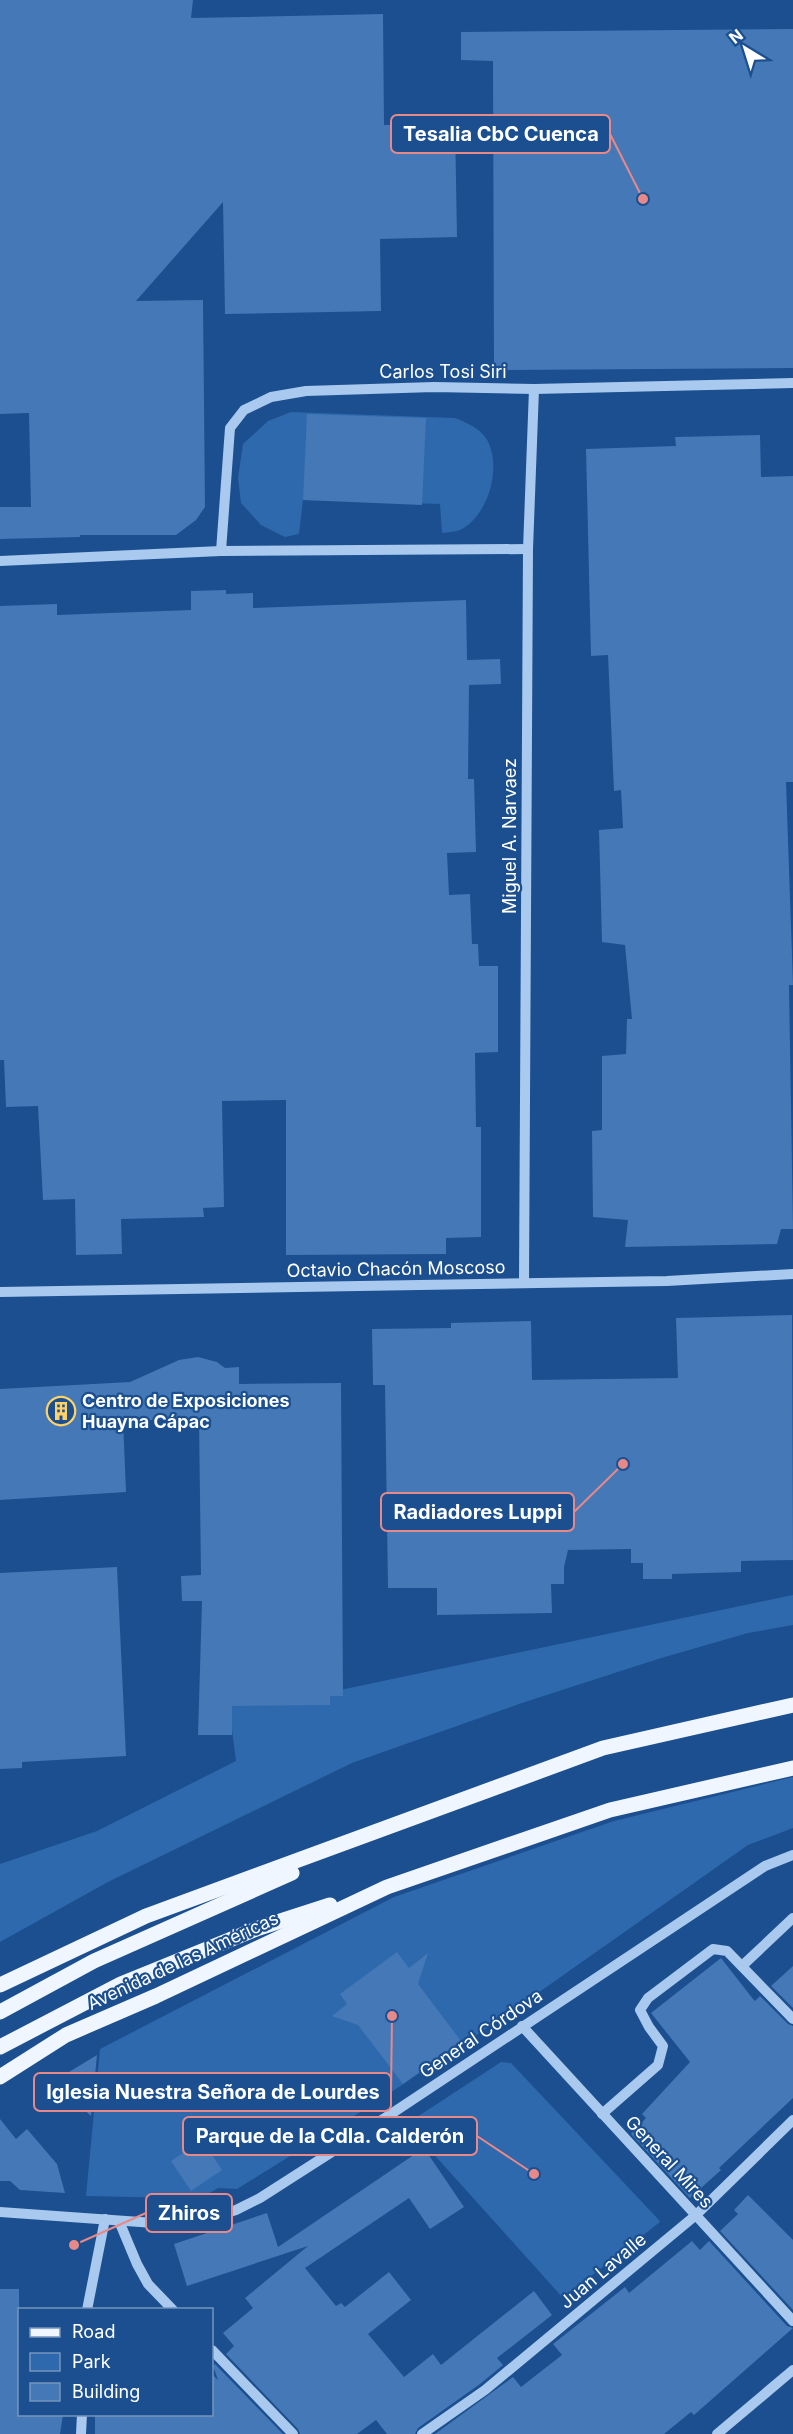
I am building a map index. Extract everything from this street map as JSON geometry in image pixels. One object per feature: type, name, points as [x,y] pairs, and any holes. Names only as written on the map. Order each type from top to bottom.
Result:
[{"type":"main road","name":"Avenida de las Américas","points":[[0,1985],[146,1916],[603,1748],[793,1705]]},
{"type":"main road","name":"Avenida de las Américas","points":[[0,2047],[132,1979],[259,1928],[387,1887],[610,1810],[793,1768]]},
{"type":"main road","name":"Avenida de las Américas","points":[[0,2012],[94,1961],[381,1831]]},
{"type":"main road","name":"Avenida de las Américas","points":[[0,2077],[66,2035],[156,1996],[387,1887]]},
{"type":"street","name":"Carlos Tosi Siri","points":[[221,551],[230,428],[244,410],[271,397],[306,391],[434,387],[534,389],[793,383]]},
{"type":"street","name":"Miguel A. Narvaez","points":[[524,1283],[528,549],[534,389]]},
{"type":"street","points":[[0,561],[221,551],[528,549]]},
{"type":"street","name":"Octavio Chacón Moscoso","points":[[0,1292],[667,1281],[793,1274]]},
{"type":"street","name":"General Córdova","points":[[0,2212],[154,2223],[209,2219],[236,2210],[260,2198],[388,2116],[765,1866],[793,1855]]},
{"type":"street","points":[[742,1966],[793,1918]]},
{"type":"street","points":[[602,2114],[658,2065],[663,2046],[640,2010],[648,1998],[713,1949],[727,1951],[793,2019]]},
{"type":"street","name":"General Mires","points":[[522,2026],[793,2321]]},
{"type":"street","name":"Juan Lavalle","points":[[422,2434],[485,2390],[696,2215],[793,2120]]},
{"type":"street","points":[[87,2308],[105,2219]]},
{"type":"street","points":[[119,2221],[148,2284],[171,2308]]},
{"type":"street","points":[[213,2351],[293,2434]]},
{"type":"street","points":[[717,2434],[793,2370]]},
{"type":"street","points":[[81,2434],[82,2416]]},
{"type":"green space","points":[[291,412],[455,418],[476,428],[486,438],[493,462],[490,489],[479,514],[460,530],[442,533],[440,504],[303,500],[299,534],[285,537],[261,525],[241,503],[238,478],[243,444],[268,421]]},
{"type":"green space","points":[[793,1595],[793,1625],[748,1633],[658,1659],[525,1702],[352,1763],[108,1882],[0,1942],[0,1864],[97,1831],[236,1761],[229,1706],[340,1690]]},
{"type":"green space","points":[[793,1777],[793,1828],[748,1845],[511,2012],[378,2101],[237,2189],[218,2188],[203,2197],[86,2196],[100,2049],[394,1897],[614,1821]]},
{"type":"green space","points":[[501,2062],[511,2063],[660,2222],[563,2298],[411,2129],[414,2119]]},
{"type":"building","points":[[0,0],[193,0],[191,18],[383,14],[384,125],[455,124],[457,237],[380,239],[381,311],[225,314],[223,202],[136,301],[203,300],[205,507],[196,520],[176,535],[80,535],[80,537],[0,539],[0,507],[31,507],[29,413],[0,414]]},
{"type":"building","points":[[793,29],[793,368],[494,370],[493,61],[461,60],[461,32]]},
{"type":"building","points":[[307,414],[426,418],[422,505],[303,500]]},
{"type":"building","points":[[760,435],[761,477],[793,476],[793,782],[786,782],[793,985],[789,985],[793,1229],[781,1229],[777,1244],[625,1247],[628,1220],[593,1217],[592,1131],[602,1130],[602,1056],[626,1054],[627,1019],[632,1019],[625,945],[602,942],[599,830],[623,828],[621,790],[614,791],[608,655],[591,656],[586,449],[676,446],[675,437]]},
{"type":"building","points":[[226,590],[226,594],[253,593],[253,608],[466,600],[467,660],[500,659],[501,684],[469,685],[468,779],[474,779],[476,852],[447,853],[449,895],[470,894],[472,944],[478,944],[479,966],[498,966],[498,1052],[475,1053],[476,1127],[481,1127],[481,1237],[446,1238],[446,1254],[286,1255],[286,1100],[222,1101],[224,1207],[203,1208],[204,1217],[121,1219],[122,1254],[76,1255],[75,1199],[43,1200],[38,1106],[6,1107],[4,1060],[0,1060],[0,606],[57,604],[57,615],[191,610],[191,591]]},
{"type":"building","points":[[792,1315],[793,1560],[741,1561],[741,1572],[672,1574],[672,1579],[643,1579],[643,1563],[631,1563],[631,1549],[568,1550],[564,1567],[564,1584],[551,1584],[552,1613],[437,1615],[437,1588],[388,1588],[385,1385],[373,1385],[372,1329],[451,1328],[451,1323],[531,1321],[532,1380],[678,1378],[676,1318]]},
{"type":"building","points":[[198,1357],[217,1362],[225,1368],[239,1367],[239,1384],[341,1383],[343,1696],[330,1696],[330,1705],[232,1706],[232,1735],[198,1735],[202,1601],[182,1601],[181,1576],[201,1575],[199,1420],[123,1420],[126,1492],[0,1500],[0,1389],[130,1382],[179,1360]]},
{"type":"building","points":[[117,1567],[126,1756],[22,1762],[22,1768],[0,1769],[0,1573]]},
{"type":"building","points":[[397,1952],[409,1968],[428,1953],[418,1984],[461,2041],[403,2084],[358,2025],[332,2016],[347,2004],[340,1994]]},
{"type":"building","points":[[721,1958],[755,2001],[760,1996],[788,2024],[793,2026],[793,2098],[690,2198],[631,2134],[646,2118],[642,2114],[690,2062],[651,2013]]},
{"type":"building","points":[[793,1966],[793,2008],[771,1986]]},
{"type":"building","points":[[97,2055],[91,2116],[54,2081]]},
{"type":"building","points":[[0,2119],[16,2139],[27,2129],[57,2164],[65,2193],[20,2190],[10,2181],[0,2181]]},
{"type":"building","points":[[202,2140],[222,2170],[191,2191],[171,2161]]},
{"type":"building","points":[[424,2148],[464,2207],[430,2229],[409,2198],[305,2268],[336,2306],[341,2303],[345,2307],[389,2272],[411,2300],[368,2334],[404,2377],[433,2354],[441,2365],[534,2291],[552,2315],[497,2358],[503,2365],[418,2428],[415,2434],[387,2434],[376,2420],[357,2434],[300,2434],[298,2429],[226,2354],[234,2346],[223,2333],[253,2308],[245,2298],[308,2246],[187,2286],[174,2244],[267,2213],[278,2247]]},
{"type":"building","points":[[748,2195],[793,2240],[793,2310],[720,2231],[738,2214],[734,2210]]},
{"type":"building","points":[[692,2241],[700,2250],[709,2241],[787,2326],[793,2328],[694,2415],[691,2412],[664,2434],[435,2434],[513,2377],[521,2387],[562,2355],[553,2344],[625,2287],[629,2293]]},
{"type":"building","points":[[0,2289],[19,2289],[18,2416],[63,2416],[60,2434],[0,2434]]},
{"type":"building","points":[[215,2364],[283,2434],[95,2434],[95,2416],[213,2416],[213,2375],[218,2380],[213,2366]]},
{"type":"place","name":"Tesalia CbC Cuenca","points":[[643,199]]},
{"type":"place","name":"Centro de Exposiciones Huayna Cápac","points":[[61,1411]]},
{"type":"place","name":"Radiadores Luppi","points":[[623,1464]]},
{"type":"place","name":"Iglesia Nuestra Señora de Lourdes","points":[[392,2016]]},
{"type":"place","name":"Parque de la Cdla. Calderón","points":[[534,2174]]},
{"type":"place","name":"Zhiros","points":[[74,2245]]}]
